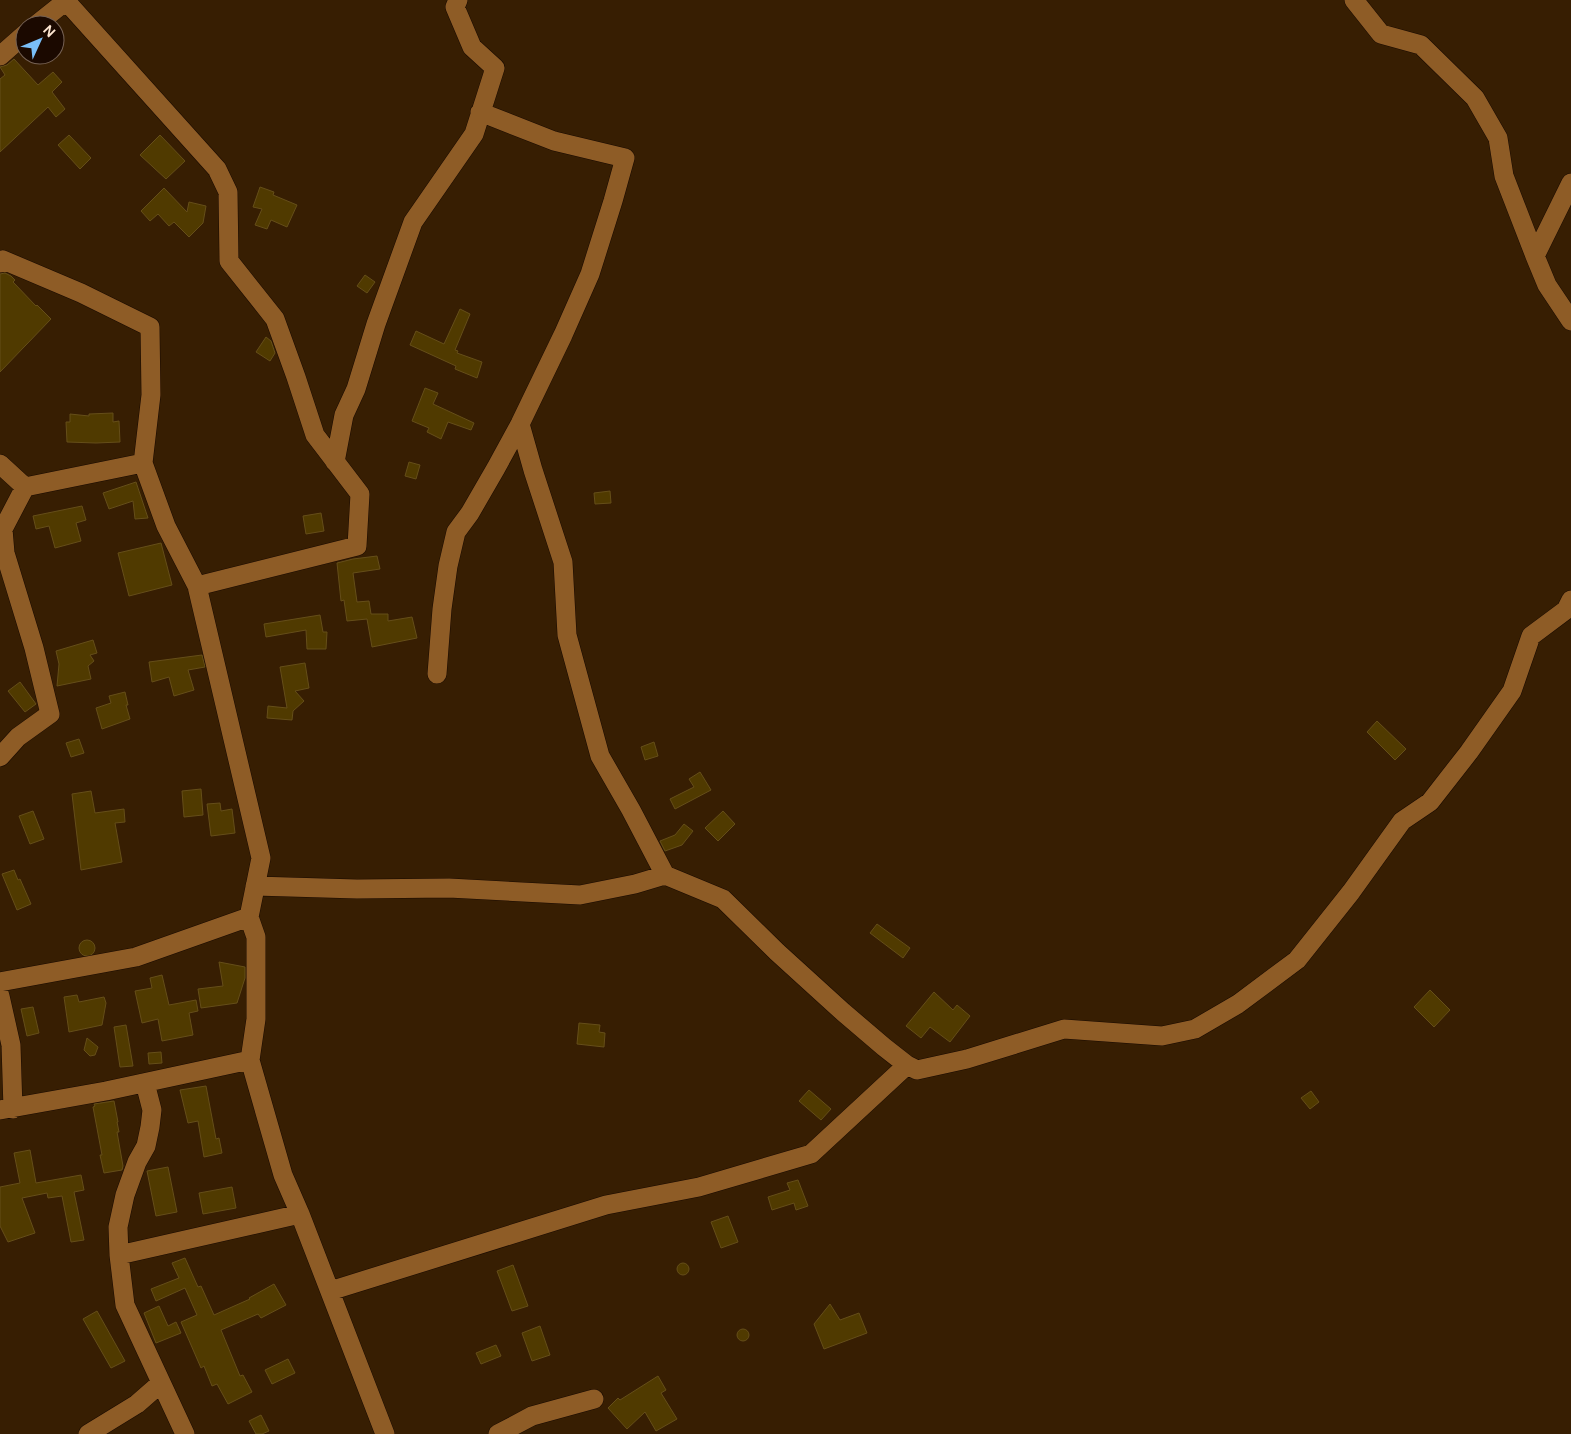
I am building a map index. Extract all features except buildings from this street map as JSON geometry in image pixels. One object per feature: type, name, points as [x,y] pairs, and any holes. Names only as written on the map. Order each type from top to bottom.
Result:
[{"type":"street","points":[[48,15],[65,0],[217,169],[228,192],[229,261],[275,319],[315,436],[360,494],[357,546],[197,586]]},
{"type":"street","points":[[335,462],[344,416],[356,389],[376,324],[413,222],[474,134],[494,68],[472,47],[455,8],[458,0]]},
{"type":"street","points":[[1354,0],[1381,34],[1422,45],[1475,98],[1498,138],[1504,176],[1547,285],[1571,321]]},
{"type":"street","points":[[0,56],[15,43]]},
{"type":"street","points":[[437,674],[442,609],[448,566],[456,532],[470,513],[520,424],[563,335],[590,274],[614,201],[625,158],[554,140],[480,112]]},
{"type":"street","points":[[1535,256],[1571,183]]},
{"type":"street","points":[[0,263],[3,260],[81,292],[150,327],[150,395],[143,463],[166,526],[197,586],[261,858],[249,917],[256,937],[256,1019],[250,1060],[283,1175],[300,1214],[385,1434]]},
{"type":"street","points":[[520,424],[563,562],[567,635],[600,756],[665,874],[723,899],[777,952],[843,1012],[907,1065],[917,1070],[967,1059],[1064,1029],[1162,1036],[1195,1029],[1238,1004],[1297,960],[1351,892],[1402,821],[1430,802],[1470,752],[1512,691],[1531,636],[1566,610],[1571,600]]},
{"type":"street","points":[[25,487],[143,463]]},
{"type":"street","points":[[0,464],[25,487]]},
{"type":"street","points":[[0,757],[18,737],[50,714],[34,648],[5,554],[3,529],[25,487]]},
{"type":"street","points":[[255,886],[357,889],[449,888],[580,896],[635,884],[665,874]]},
{"type":"street","points":[[0,982],[136,957],[249,917]]},
{"type":"street","points":[[0,996],[11,1045],[7,1110],[250,1060]]},
{"type":"street","points":[[330,1291],[606,1205],[699,1187],[811,1154],[907,1065]]},
{"type":"street","points":[[145,1082],[152,1110],[150,1127],[146,1146],[136,1162],[125,1195],[118,1227],[119,1255],[126,1305],[184,1434]]},
{"type":"street","points":[[119,1255],[300,1214]]},
{"type":"street","points":[[88,1434],[137,1404],[161,1383]]},
{"type":"street","points":[[498,1434],[532,1416],[594,1399]]}]
